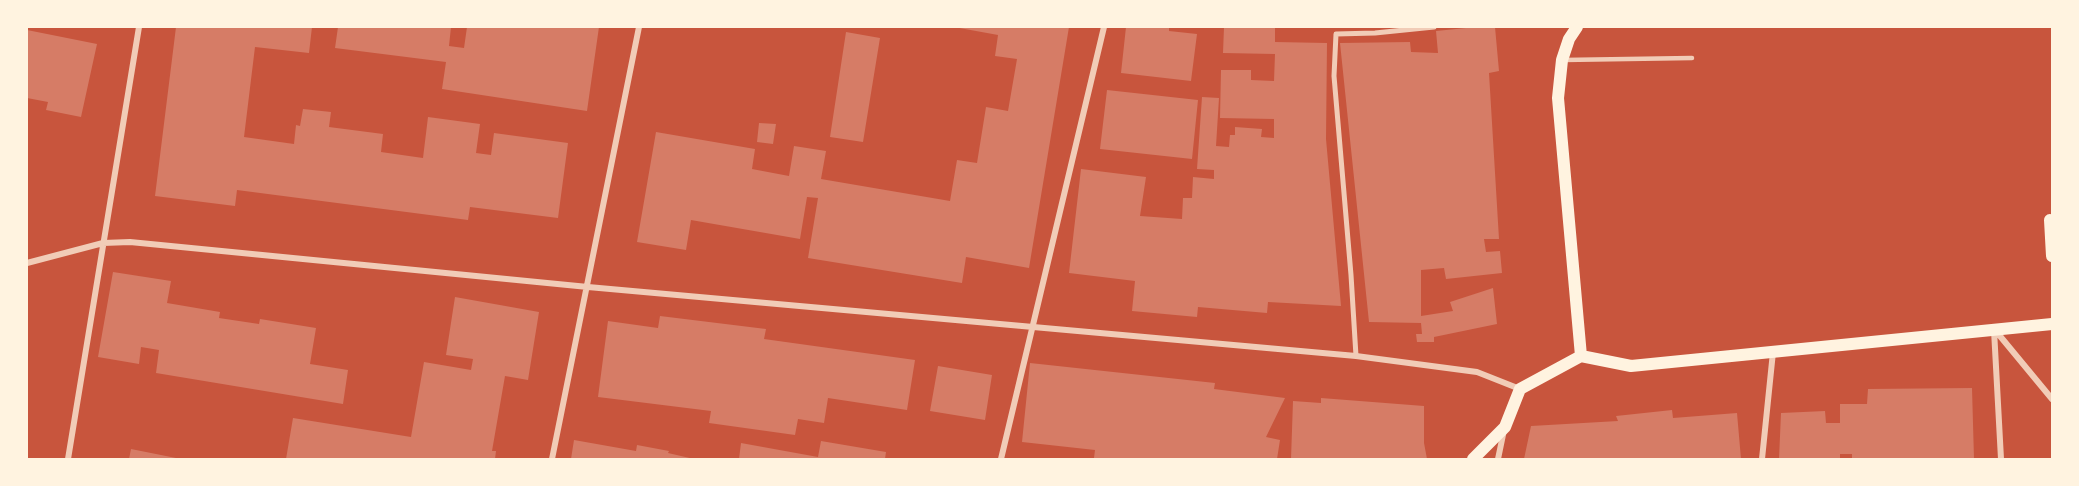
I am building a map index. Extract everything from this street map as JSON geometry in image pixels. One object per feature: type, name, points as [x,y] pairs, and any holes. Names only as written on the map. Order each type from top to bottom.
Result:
[{"type":"main road","points":[[1577,27],[1569,39],[1562,60],[1558,106],[1581,356]]},
{"type":"main road","points":[[2050,220],[2052,256]]},
{"type":"main road","points":[[1473,459],[1505,427],[1520,389],[1581,356],[1631,366],[2052,324]]},
{"type":"street","points":[[68,459],[139,27]]},
{"type":"street","points":[[552,459],[639,27]]},
{"type":"street","points":[[1001,459],[1104,27]]},
{"type":"street","points":[[1356,356],[1334,76],[1336,34],[1434,27]]},
{"type":"street","points":[[27,263],[103,243],[130,242],[588,287],[1356,356],[1477,372],[1520,389]]},
{"type":"street","points":[[1994,330],[2052,399]]},
{"type":"street","points":[[1994,330],[2001,459]]},
{"type":"street","points":[[1762,459],[1773,352]]},
{"type":"street","points":[[1498,459],[1505,427]]},
{"type":"lane","points":[[1562,60],[1692,58]]},
{"type":"building","points":[[176,27],[312,27],[309,53],[255,47],[244,137],[294,144],[296,125],[300,126],[303,109],[331,112],[329,127],[383,134],[381,152],[423,158],[428,117],[480,124],[476,153],[491,155],[494,133],[568,143],[558,218],[470,207],[468,220],[237,190],[235,206],[155,196]]},
{"type":"building","points":[[338,27],[451,27],[449,46],[464,48],[467,27],[599,27],[587,111],[442,89],[446,62],[335,48]]},
{"type":"building","points":[[954,27],[1069,27],[1029,268],[966,257],[962,283],[808,258],[818,198],[807,197],[800,239],[691,220],[686,250],[637,242],[656,132],[755,149],[752,169],[789,176],[794,146],[826,151],[821,179],[950,201],[957,160],[977,163],[986,107],[1008,111],[1017,59],[995,56],[998,35]]},
{"type":"building","points":[[1126,27],[1169,27],[1169,31],[1197,34],[1191,81],[1121,73]]},
{"type":"building","points":[[1224,27],[1275,27],[1275,42],[1327,43],[1326,139],[1341,306],[1268,302],[1267,313],[1198,307],[1197,317],[1132,311],[1135,281],[1069,273],[1081,169],[1146,177],[1140,216],[1182,219],[1183,198],[1192,198],[1193,177],[1214,179],[1214,170],[1197,169],[1202,97],[1219,98],[1216,146],[1229,147],[1230,135],[1235,135],[1235,127],[1262,129],[1261,137],[1274,138],[1274,119],[1220,118],[1221,70],[1251,70],[1251,80],[1274,81],[1275,54],[1223,53]]},
{"type":"building","points":[[1495,27],[1499,71],[1489,73],[1499,239],[1484,239],[1486,252],[1500,251],[1502,273],[1446,279],[1444,268],[1421,270],[1421,316],[1453,311],[1450,302],[1493,288],[1497,324],[1434,337],[1434,342],[1417,342],[1416,334],[1422,334],[1421,323],[1369,322],[1340,43],[1410,42],[1411,52],[1438,53],[1436,31]]},
{"type":"building","points":[[27,30],[97,44],[81,117],[46,110],[48,102],[27,98]]},
{"type":"building","points":[[846,32],[880,38],[863,142],[830,137]]},
{"type":"building","points":[[1107,90],[1198,100],[1192,159],[1100,149]]},
{"type":"building","points":[[759,123],[776,124],[773,144],[757,142]]},
{"type":"building","points":[[113,272],[171,281],[167,303],[220,312],[219,318],[259,324],[260,319],[316,328],[310,364],[348,370],[343,404],[156,373],[159,350],[141,347],[139,364],[98,357]]},
{"type":"building","points":[[455,297],[539,312],[528,380],[505,376],[492,451],[496,451],[495,459],[286,459],[293,418],[411,437],[424,362],[471,370],[473,359],[446,355]]},
{"type":"building","points":[[660,316],[766,329],[764,339],[915,360],[907,410],[828,398],[824,423],[798,419],[795,435],[709,423],[711,411],[598,397],[608,321],[658,328]]},
{"type":"building","points":[[1030,363],[1215,383],[1214,389],[1285,398],[1266,437],[1280,440],[1277,459],[1104,459],[1094,458],[1095,450],[1022,442]]},
{"type":"building","points":[[938,366],[992,375],[985,420],[930,411]]},
{"type":"building","points":[[1972,388],[1974,459],[1852,459],[1852,454],[1840,454],[1840,459],[1779,459],[1781,413],[1825,411],[1826,423],[1840,423],[1840,404],[1867,404],[1868,389]]},
{"type":"building","points":[[1321,398],[1424,406],[1424,443],[1427,459],[1291,459],[1293,401],[1321,403]]},
{"type":"building","points":[[1672,410],[1673,418],[1737,413],[1741,459],[1524,459],[1531,426],[1618,421],[1616,416]]},
{"type":"building","points":[[574,440],[636,451],[637,445],[669,451],[668,453],[694,459],[571,459]]},
{"type":"building","points":[[821,441],[886,452],[885,459],[739,459],[741,443],[818,457]]},
{"type":"building","points":[[131,449],[176,458],[176,459],[129,459]]}]
